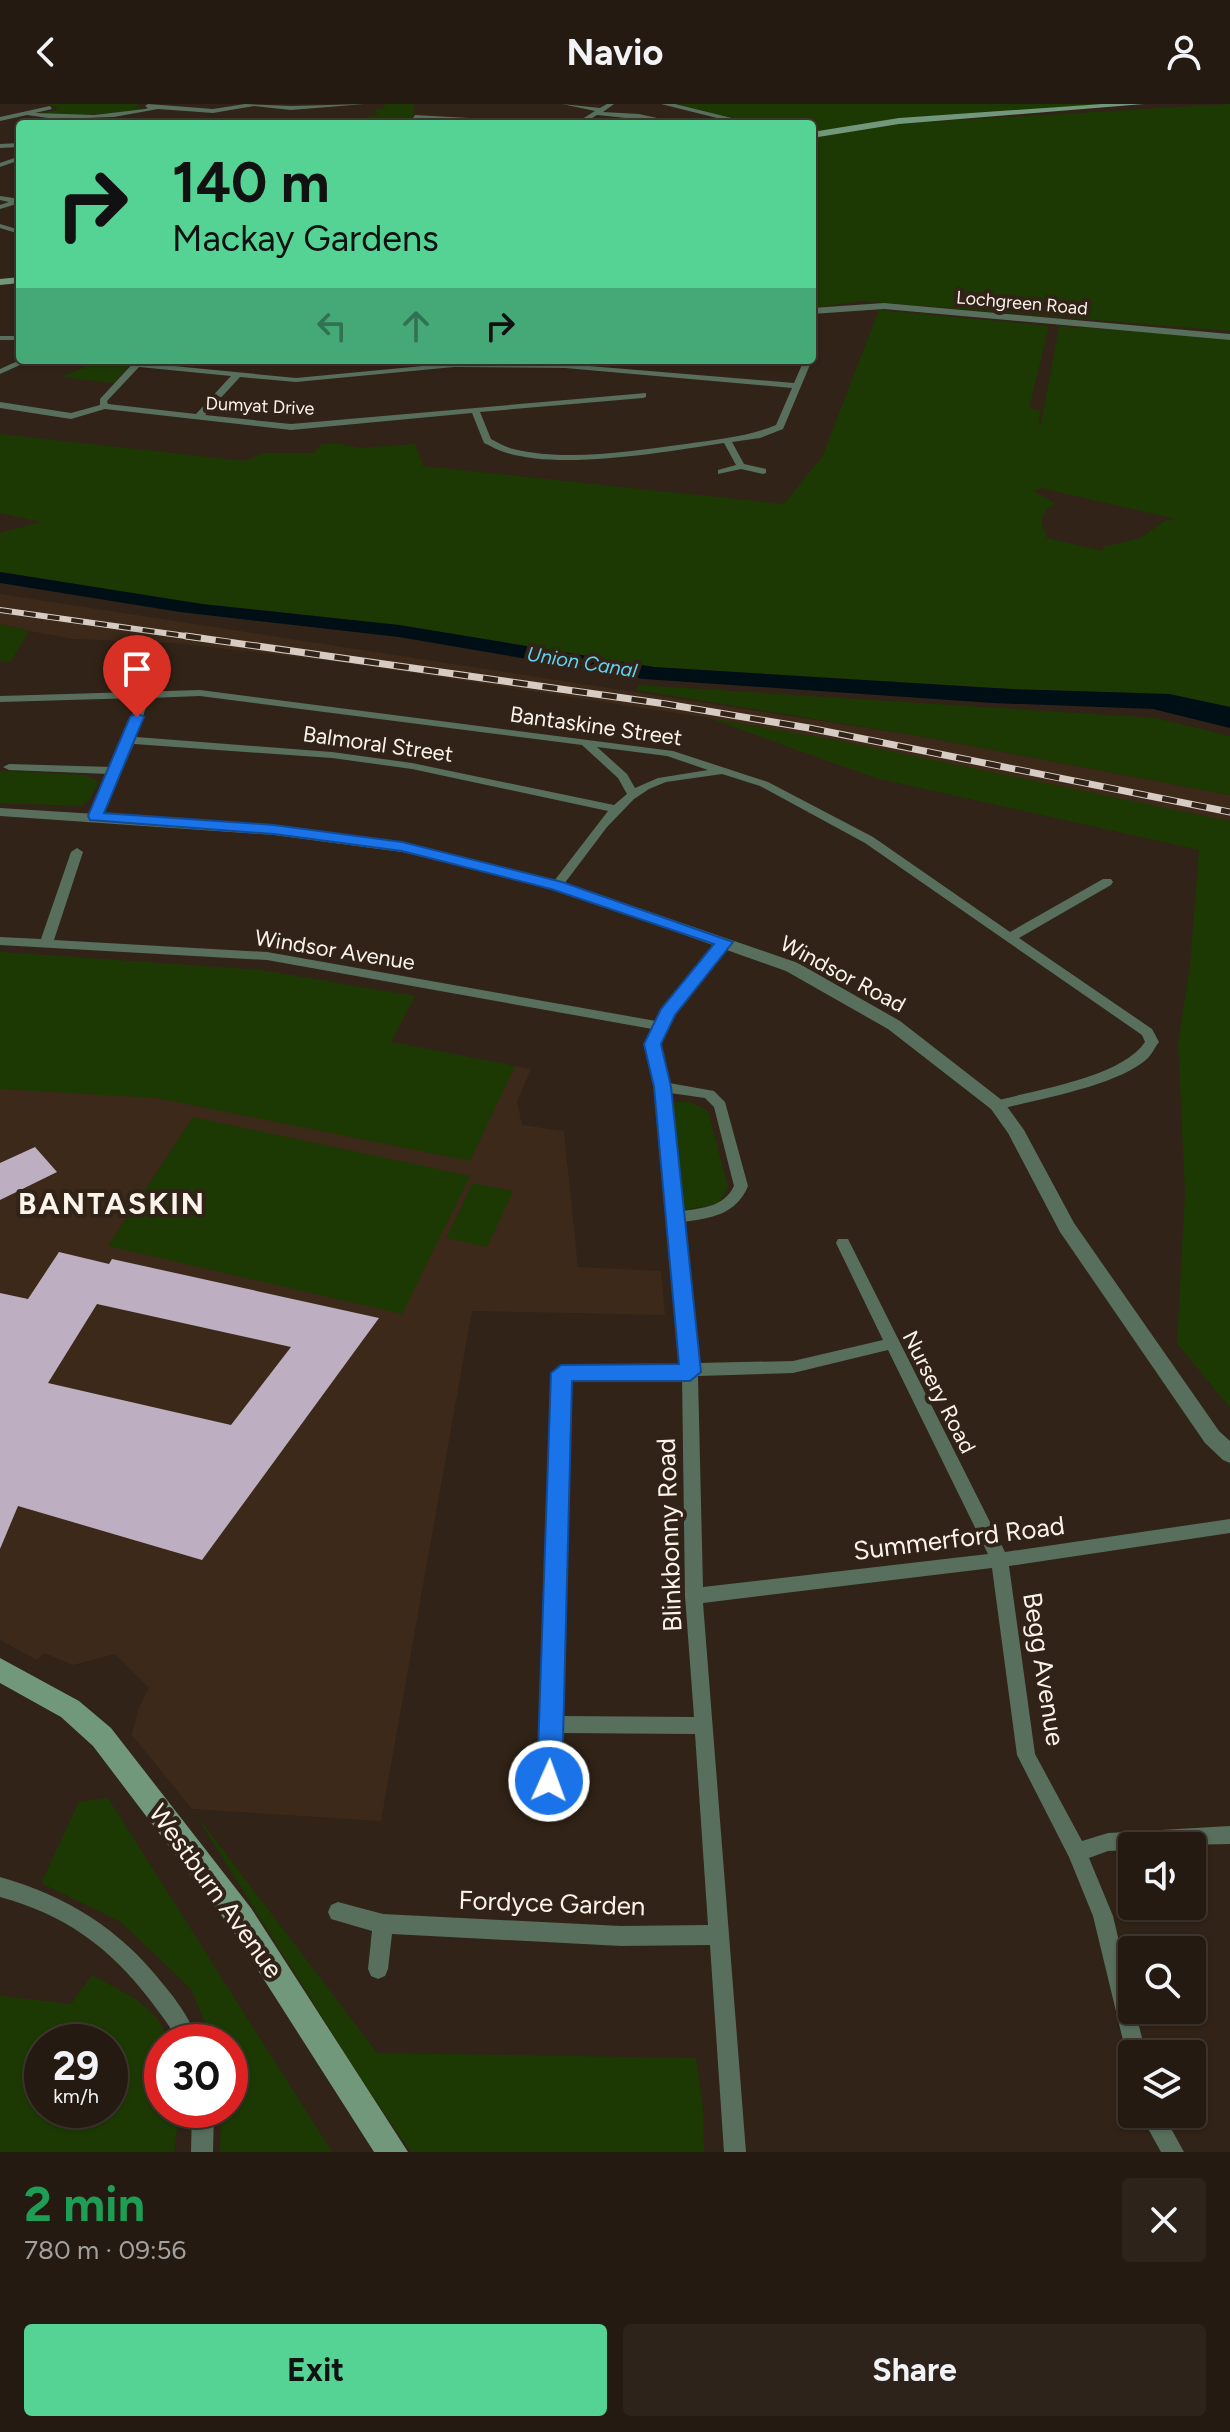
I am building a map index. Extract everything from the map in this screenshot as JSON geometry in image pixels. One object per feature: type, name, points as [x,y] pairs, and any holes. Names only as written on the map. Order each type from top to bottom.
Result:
[{"type":"main road","points":[[816,134],[912,120],[1140,104]]},
{"type":"main road","name":"Westburn Avenue","points":[[0,1670],[70,1709],[102,1737],[241,1918],[392,2152]]},
{"type":"street","points":[[144,105],[213,111],[256,104],[291,108],[362,104]]},
{"type":"street","points":[[565,104],[660,120]]},
{"type":"street","points":[[584,120],[611,104]]},
{"type":"street","points":[[665,104],[735,120]]},
{"type":"street","points":[[29,114],[54,119],[88,115],[134,116],[157,107]]},
{"type":"street","points":[[0,119],[50,108]]},
{"type":"street","points":[[415,117],[450,120]]},
{"type":"street","name":"Lochgreen Road","points":[[816,311],[884,306],[1230,337]]},
{"type":"street","points":[[0,405],[71,416],[105,406],[103,401],[139,364]]},
{"type":"street","points":[[148,364],[296,380],[435,364]]},
{"type":"street","points":[[351,364],[357,372]]},
{"type":"street","points":[[576,364],[796,386]]},
{"type":"street","points":[[475,410],[487,441],[510,451],[599,458],[770,432],[780,427],[806,364]]},
{"type":"street","points":[[625,396],[634,370]]},
{"type":"street","points":[[197,418],[237,375]]},
{"type":"street","name":"Dumyat Drive","points":[[105,406],[291,427],[643,395]]},
{"type":"street","points":[[726,440],[741,466]]},
{"type":"street","points":[[721,472],[741,466],[763,471]]},
{"type":"street","name":"Bantaskine Street","points":[[0,699],[200,693],[669,753],[764,784],[869,840],[1147,1032],[1152,1042],[1142,1058],[1097,1078],[997,1105]]},
{"type":"street","points":[[95,816],[130,740],[145,694]]},
{"type":"street","name":"Balmoral Street","points":[[130,740],[332,755],[412,766],[617,809]]},
{"type":"street","points":[[584,742],[623,776],[633,795]]},
{"type":"street","points":[[9,767],[116,771]]},
{"type":"street","points":[[557,885],[617,809],[633,795],[659,781],[725,771]]},
{"type":"street","name":"Windsor Road","points":[[0,812],[95,816],[339,837],[468,861],[557,885],[792,967],[843,994],[931,1052],[997,1105],[1015,1130],[1067,1227],[1212,1437],[1230,1454]]},
{"type":"street","points":[[46,944],[77,852]]},
{"type":"street","points":[[1009,938],[1107,882]]},
{"type":"street","name":"Windsor Avenue","points":[[0,941],[267,956],[659,1026]]},
{"type":"street","points":[[659,1026],[724,942]]},
{"type":"street","name":"Blinkbonny Road","points":[[659,1026],[653,1044],[663,1087],[690,1372],[694,1596],[735,2152]]},
{"type":"street","points":[[663,1087],[709,1094],[720,1105],[741,1186],[737,1198],[724,1209],[674,1218]]},
{"type":"street","name":"Nursery Road","points":[[843,1243],[890,1344],[1000,1560]]},
{"type":"street","points":[[549,1809],[561,1373],[793,1367],[890,1344]]},
{"type":"street","name":"Summerford Road","points":[[694,1596],[1000,1560],[1230,1526]]},
{"type":"street","name":"Begg Avenue","points":[[1000,1560],[1026,1755],[1077,1852],[1103,1916],[1132,2040]]},
{"type":"street","points":[[551,1724],[705,1726]]},
{"type":"street","points":[[1077,1852],[1108,1842],[1230,1835]]},
{"type":"street","points":[[0,1887],[28,1893],[66,1910],[111,1939],[142,1970],[176,2024]]},
{"type":"street","name":"Fordyce Garden","points":[[338,1912],[383,1924],[621,1936],[719,1935]]},
{"type":"street","points":[[378,1969],[383,1924]]},
{"type":"street","points":[[202,2152],[203,2128]]},
{"type":"street","points":[[1159,2128],[1173,2152]]},
{"type":"shaded area","points":[[0,594],[913,735],[1230,795],[1230,837],[875,778],[709,718],[346,663],[174,643],[74,639],[29,631],[0,624]]},
{"type":"shaded area","points":[[0,952],[260,970],[415,996],[391,1042],[531,1069],[517,1101],[522,1125],[564,1131],[578,1267],[661,1271],[665,1315],[472,1311],[381,1821],[192,1809],[132,1735],[138,1710],[149,1688],[115,1654],[73,1665],[44,1653],[37,1660],[0,1640]]},
{"type":"green space","points":[[48,104],[139,104],[135,106],[146,110],[60,117],[39,114],[59,109]]},
{"type":"green space","points":[[385,104],[414,104],[413,120],[371,120],[366,116],[378,114],[374,110],[384,108]]},
{"type":"green space","points":[[676,104],[1107,104],[919,117],[816,131],[816,120],[742,120]]},
{"type":"green space","points":[[1230,104],[1230,331],[862,301],[816,307],[816,136],[908,123]]},
{"type":"green space","points":[[879,310],[1049,326],[1029,408],[1041,411],[1038,423],[1041,424],[1059,326],[1230,338],[1230,707],[1169,694],[1011,689],[654,667],[399,625],[202,604],[0,572],[0,533],[41,522],[0,513],[0,434],[245,461],[263,453],[314,453],[320,445],[334,443],[360,448],[415,444],[423,466],[784,504],[822,457]],"holes":[[[1041,488],[1176,519],[1166,520],[1141,538],[1103,547],[1102,551],[1047,538],[1041,522],[1046,510],[1055,503],[1033,491]]]},
{"type":"green space","points":[[93,364],[130,364],[114,383],[60,377]]},
{"type":"green space","points":[[0,624],[29,631],[11,661],[0,662]]},
{"type":"green space","points":[[638,685],[1155,718],[1230,736],[1230,795],[913,735],[636,690]]},
{"type":"green space","points":[[709,718],[841,741],[1230,821],[1230,1408],[1177,1343],[1185,1193],[1178,1043],[1190,965],[1199,850],[875,778]]},
{"type":"green space","points":[[0,771],[85,775],[99,782],[89,800],[80,806],[0,803]]},
{"type":"green space","points":[[0,952],[260,970],[415,996],[391,1042],[515,1066],[470,1161],[157,1098],[0,1089]]},
{"type":"green space","points":[[675,1102],[690,1102],[708,1111],[728,1187],[719,1204],[682,1210],[671,1108]]},
{"type":"green space","points":[[193,1117],[470,1176],[402,1314],[108,1246]]},
{"type":"green space","points":[[473,1183],[513,1191],[487,1247],[446,1238]]},
{"type":"green space","points":[[108,1798],[332,2152],[220,2152],[221,2128],[248,2128],[248,2024],[206,2024],[191,1989],[121,1922],[41,1883],[79,1802]]},
{"type":"green space","points":[[192,1809],[377,2053],[696,2058],[703,2107],[704,2152],[411,2152],[364,2084]]},
{"type":"green space","points":[[92,1975],[148,2009],[160,2024],[144,2024],[144,2128],[177,2128],[174,2152],[0,2152],[0,1996],[71,2004]]},
{"type":"water","name":"Union Canal","points":[[0,572],[202,604],[399,625],[654,667],[1011,689],[1169,694],[1230,707],[1230,728],[1153,709],[993,703],[644,679],[399,637],[180,612],[0,583]]},
{"type":"building","points":[[35,1147],[57,1172],[0,1200],[0,1163]]},
{"type":"building","points":[[59,1252],[109,1264],[112,1259],[379,1318],[202,1560],[18,1506],[0,1549],[0,1293],[28,1299]],"holes":[[[97,1304],[291,1347],[231,1425],[48,1383]]]},
{"type":"railway","points":[[0,610],[200,638]]},
{"type":"railway","points":[[186,636],[666,704],[809,728],[1230,812]]},
{"type":"district","name":"BANTASKIN","points":[[112,1203]]},
{"type":"route","points":[[137,717],[130,740],[95,816],[274,830],[402,847],[557,885],[724,942],[667,1013],[653,1044],[663,1087],[670,1188],[690,1372],[561,1373],[549,1781]]}]
